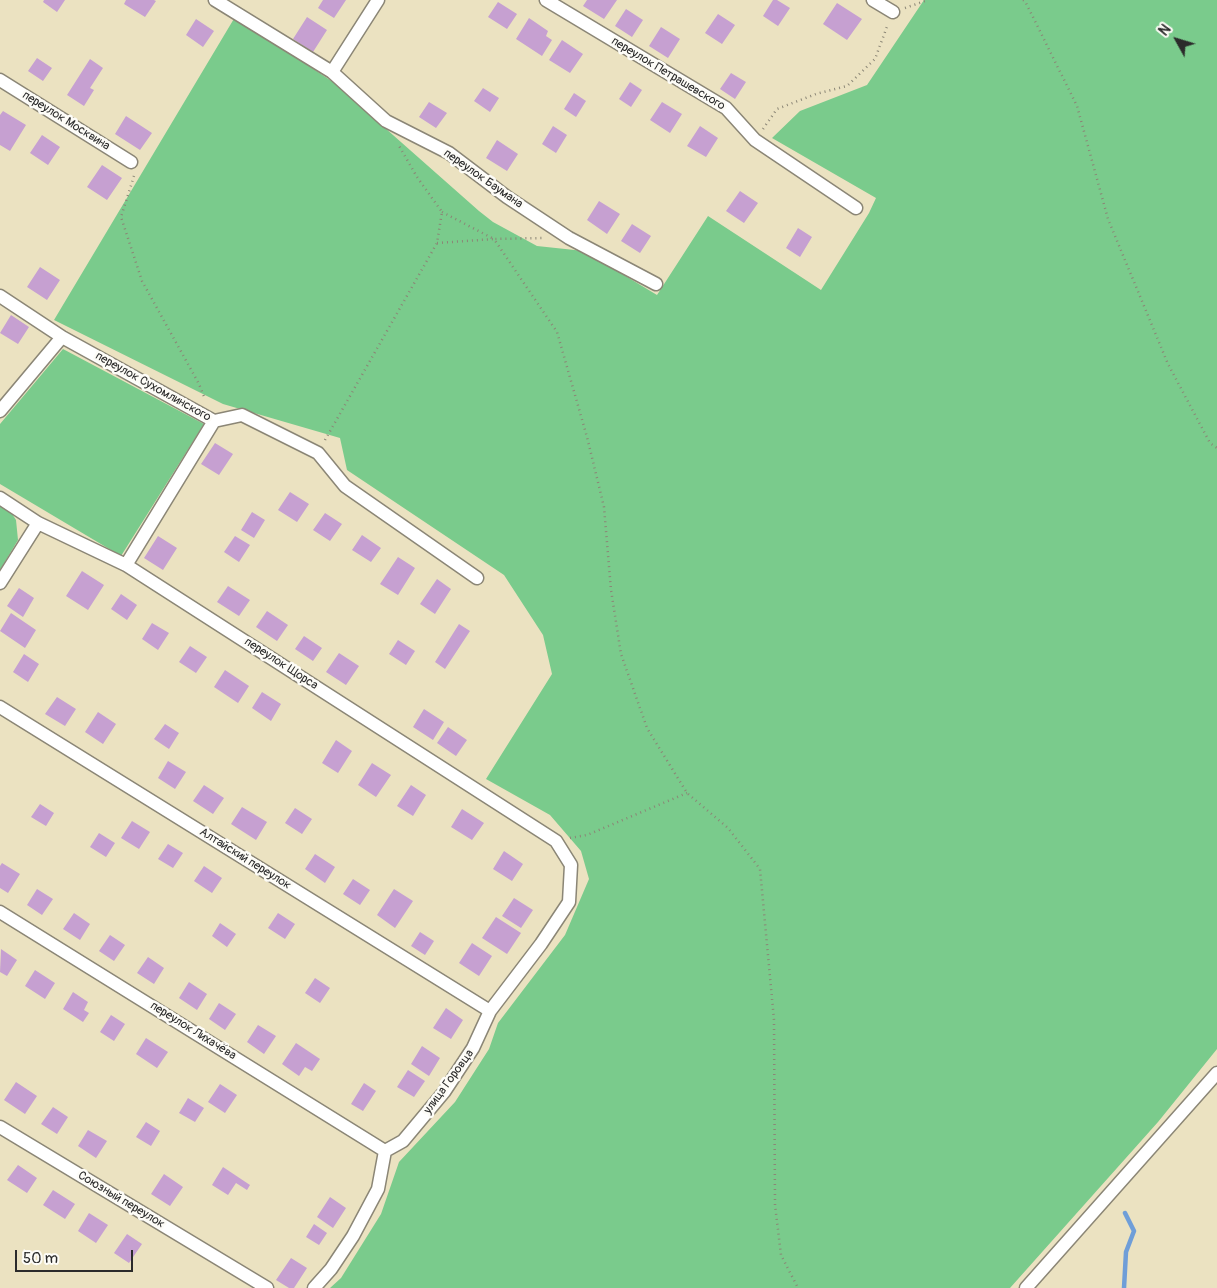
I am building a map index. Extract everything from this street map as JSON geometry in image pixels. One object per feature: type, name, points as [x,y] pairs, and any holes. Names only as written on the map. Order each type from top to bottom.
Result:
[{"type":"street","name":"переулок Баумана","points":[[215,0],[332,72],[386,121],[449,153],[507,197],[569,238],[656,284]]},
{"type":"street","points":[[332,72],[378,0]]},
{"type":"street","name":"переулок Петрашевского","points":[[546,0],[726,108],[755,140],[856,208]]},
{"type":"street","points":[[873,0],[893,12]]},
{"type":"street","name":"переулок Москвина","points":[[0,80],[131,162]]},
{"type":"street","name":"переулок Сухомлинского","points":[[0,296],[62,336],[214,421],[242,415],[318,453],[345,486],[477,578]]},
{"type":"street","points":[[0,411],[62,336]]},
{"type":"street","points":[[126,565],[214,421]]},
{"type":"street","name":"переулок Щорса","points":[[0,498],[38,523],[126,565],[556,841]]},
{"type":"street","points":[[0,583],[38,523]]},
{"type":"street","name":"Алтайский переулок","points":[[0,708],[490,1010]]},
{"type":"street","name":"улица Горовца","points":[[385,1151],[404,1142],[444,1092],[473,1048],[490,1010],[569,902],[571,865],[556,841]]},
{"type":"street","name":"переулок Лихачёва","points":[[0,912],[385,1151]]},
{"type":"street","points":[[1026,1288],[1217,1073]]},
{"type":"street","name":"Союзный переулок","points":[[0,1127],[267,1288]]},
{"type":"street","points":[[314,1288],[331,1269],[353,1236],[378,1188],[385,1151]]},
{"type":"path","points":[[755,140],[776,109],[816,94],[847,86],[875,59],[893,12],[928,0]]},
{"type":"path","points":[[1023,0],[1077,106],[1108,219],[1168,364],[1210,443],[1217,448]]},
{"type":"path","points":[[386,121],[417,177],[442,212],[494,239],[557,332],[588,437],[604,507],[611,590],[621,654],[647,728],[687,793],[728,828],[760,868],[774,1020],[775,1206],[780,1255],[798,1288]]},
{"type":"path","points":[[131,162],[134,175],[121,217],[142,281],[199,384],[214,421]]},
{"type":"path","points":[[318,453],[437,243],[442,212]]},
{"type":"path","points":[[437,243],[494,239],[569,238]]},
{"type":"path","points":[[556,841],[587,835],[687,793]]},
{"type":"green space","points":[[924,0],[1217,0],[1217,1049],[1158,1122],[1010,1288],[330,1288],[341,1278],[381,1214],[399,1162],[455,1102],[489,1049],[498,1023],[565,935],[589,879],[581,851],[550,815],[486,779],[552,674],[543,635],[504,575],[347,470],[340,438],[223,404],[54,320],[235,17],[333,82],[493,222],[537,246],[584,251],[657,295],[708,216],[821,290],[869,213],[876,198],[772,138],[800,111],[867,85]]},
{"type":"green space","points":[[63,349],[204,424],[121,556],[0,484],[0,424]]},
{"type":"green space","points":[[0,503],[9,509],[16,520],[18,540],[0,570]]},
{"type":"building","points":[[44,0],[65,0],[57,12],[43,2]]},
{"type":"building","points":[[126,0],[156,1],[145,17],[124,4]]},
{"type":"building","points":[[323,0],[346,0],[334,18],[318,8]]},
{"type":"building","points":[[587,0],[617,0],[604,19],[583,6]]},
{"type":"building","points":[[773,0],[777,0],[790,8],[778,26],[763,16]]},
{"type":"building","points":[[498,2],[517,14],[507,29],[488,17]]},
{"type":"building","points":[[837,3],[862,19],[847,40],[823,24]]},
{"type":"building","points":[[626,9],[643,20],[632,37],[615,26]]},
{"type":"building","points":[[718,14],[735,25],[722,44],[705,33]]},
{"type":"building","points":[[307,17],[327,30],[313,52],[293,39]]},
{"type":"building","points":[[529,18],[548,31],[546,36],[552,40],[542,56],[516,39]]},
{"type":"building","points":[[196,19],[214,31],[203,47],[186,35]]},
{"type":"building","points":[[661,27],[680,39],[668,58],[649,46]]},
{"type":"building","points":[[562,40],[583,54],[570,73],[549,60]]},
{"type":"building","points":[[37,58],[52,68],[43,81],[28,71]]},
{"type":"building","points":[[90,59],[103,68],[90,88],[94,90],[84,106],[67,95]]},
{"type":"building","points":[[731,73],[746,82],[735,99],[720,89]]},
{"type":"building","points":[[630,82],[642,90],[631,107],[619,99]]},
{"type":"building","points":[[483,88],[499,98],[490,112],[474,101]]},
{"type":"building","points":[[574,93],[586,101],[576,117],[564,109]]},
{"type":"building","points":[[429,102],[447,113],[436,128],[419,117]]},
{"type":"building","points":[[662,102],[682,114],[670,133],[650,120]]},
{"type":"building","points":[[3,111],[26,125],[10,151],[0,145],[0,115]]},
{"type":"building","points":[[126,116],[152,133],[140,150],[115,134]]},
{"type":"building","points":[[553,126],[567,135],[556,153],[542,144]]},
{"type":"building","points":[[700,126],[718,138],[706,157],[687,146]]},
{"type":"building","points":[[42,135],[60,147],[48,165],[30,153]]},
{"type":"building","points":[[497,140],[518,154],[507,171],[486,158]]},
{"type":"building","points":[[102,165],[122,178],[107,200],[87,187]]},
{"type":"building","points":[[740,191],[758,203],[744,223],[726,211]]},
{"type":"building","points":[[599,201],[620,214],[607,234],[587,220]]},
{"type":"building","points":[[632,224],[651,236],[640,253],[621,241]]},
{"type":"building","points":[[798,228],[812,237],[800,257],[786,248]]},
{"type":"building","points":[[40,267],[60,280],[47,300],[27,287]]},
{"type":"building","points":[[11,315],[29,327],[18,344],[0,333]]},
{"type":"building","points":[[215,443],[233,454],[219,475],[201,464]]},
{"type":"building","points":[[290,492],[309,504],[297,522],[278,510]]},
{"type":"building","points":[[252,512],[265,520],[254,538],[241,530]]},
{"type":"building","points":[[325,513],[342,524],[330,541],[313,530]]},
{"type":"building","points":[[362,535],[381,548],[371,562],[352,550]]},
{"type":"building","points":[[158,536],[177,548],[163,570],[144,558]]},
{"type":"building","points":[[235,536],[250,545],[239,562],[224,552]]},
{"type":"building","points":[[398,557],[415,568],[398,595],[380,584]]},
{"type":"building","points":[[82,571],[104,585],[88,610],[66,596]]},
{"type":"building","points":[[437,579],[451,589],[435,614],[420,604]]},
{"type":"building","points":[[228,586],[250,600],[239,616],[217,602]]},
{"type":"building","points":[[19,588],[34,598],[23,617],[7,606]]},
{"type":"building","points":[[121,594],[137,605],[127,620],[111,609]]},
{"type":"building","points":[[267,611],[288,625],[277,641],[256,627]]},
{"type":"building","points":[[11,613],[36,630],[25,648],[0,631]]},
{"type":"building","points":[[152,623],[169,633],[158,650],[142,639]]},
{"type":"building","points":[[459,624],[470,631],[445,669],[435,662]]},
{"type":"building","points":[[304,636],[322,648],[313,661],[295,649]]},
{"type":"building","points":[[398,640],[415,651],[406,665],[389,654]]},
{"type":"building","points":[[190,646],[207,657],[196,673],[179,662]]},
{"type":"building","points":[[339,653],[359,666],[346,685],[326,672]]},
{"type":"building","points":[[24,654],[39,664],[28,682],[13,672]]},
{"type":"building","points":[[225,670],[249,686],[238,703],[214,687]]},
{"type":"building","points":[[262,692],[281,704],[271,721],[252,708]]},
{"type":"building","points":[[57,697],[76,709],[65,726],[45,714]]},
{"type":"building","points":[[424,709],[444,722],[433,740],[413,727]]},
{"type":"building","points":[[98,712],[116,724],[103,744],[85,732]]},
{"type":"building","points":[[165,724],[179,733],[169,749],[154,739]]},
{"type":"building","points":[[448,727],[467,740],[456,756],[437,743]]},
{"type":"building","points":[[336,740],[352,751],[338,773],[322,763]]},
{"type":"building","points":[[168,761],[186,772],[175,789],[158,778]]},
{"type":"building","points":[[372,763],[391,775],[376,797],[358,785]]},
{"type":"building","points":[[204,785],[224,798],[213,814],[193,801]]},
{"type":"building","points":[[411,785],[426,795],[413,816],[397,806]]},
{"type":"building","points":[[40,804],[54,813],[46,826],[31,817]]},
{"type":"building","points":[[242,807],[267,822],[256,840],[231,824]]},
{"type":"building","points":[[295,808],[312,819],[302,834],[285,823]]},
{"type":"building","points":[[462,809],[484,823],[472,840],[451,827]]},
{"type":"building","points":[[132,821],[150,832],[139,849],[121,838]]},
{"type":"building","points":[[99,833],[115,843],[106,857],[90,847]]},
{"type":"building","points":[[168,844],[183,853],[173,868],[158,859]]},
{"type":"building","points":[[504,851],[523,864],[512,881],[493,869]]},
{"type":"building","points":[[315,854],[335,867],[325,883],[305,869]]},
{"type":"building","points":[[2,863],[20,874],[8,893],[0,888],[0,866]]},
{"type":"building","points":[[204,866],[222,878],[212,893],[194,881]]},
{"type":"building","points":[[353,879],[370,890],[360,905],[343,894]]},
{"type":"building","points":[[37,889],[53,899],[42,915],[27,905]]},
{"type":"building","points":[[394,889],[413,901],[395,928],[377,915]]},
{"type":"building","points":[[514,898],[533,910],[521,928],[502,916]]},
{"type":"building","points":[[74,913],[90,924],[80,940],[63,929]]},
{"type":"building","points":[[278,913],[295,924],[285,939],[268,928]]},
{"type":"building","points":[[496,917],[521,933],[507,954],[482,938]]},
{"type":"building","points":[[220,923],[236,934],[227,947],[212,936]]},
{"type":"building","points":[[420,932],[434,941],[425,955],[411,946]]},
{"type":"building","points":[[110,935],[125,945],[114,961],[99,951]]},
{"type":"building","points":[[472,943],[492,956],[479,976],[459,963]]},
{"type":"building","points":[[1,949],[17,960],[7,976],[0,972]]},
{"type":"building","points":[[148,957],[164,968],[154,984],[137,973]]},
{"type":"building","points":[[35,970],[55,983],[45,999],[25,986]]},
{"type":"building","points":[[315,978],[330,988],[320,1003],[305,993]]},
{"type":"building","points":[[189,982],[207,994],[197,1010],[179,998]]},
{"type":"building","points":[[73,992],[88,1002],[84,1010],[89,1013],[83,1022],[63,1009]]},
{"type":"building","points":[[219,1003],[236,1014],[225,1030],[209,1019]]},
{"type":"building","points":[[446,1008],[463,1020],[451,1039],[433,1028]]},
{"type":"building","points":[[111,1015],[125,1024],[114,1041],[100,1032]]},
{"type":"building","points":[[258,1025],[276,1036],[264,1054],[247,1042]]},
{"type":"building","points":[[146,1038],[168,1052],[157,1068],[136,1054]]},
{"type":"building","points":[[296,1043],[320,1059],[312,1071],[305,1067],[299,1076],[282,1064]]},
{"type":"building","points":[[422,1046],[440,1058],[429,1076],[411,1064]]},
{"type":"building","points":[[408,1070],[425,1081],[414,1097],[397,1087]]},
{"type":"building","points":[[16,1082],[37,1096],[25,1114],[4,1100]]},
{"type":"building","points":[[364,1083],[376,1091],[363,1111],[351,1104]]},
{"type":"building","points":[[220,1084],[237,1095],[225,1113],[208,1102]]},
{"type":"building","points":[[188,1098],[204,1108],[195,1122],[179,1113]]},
{"type":"building","points":[[53,1107],[68,1117],[57,1134],[41,1124]]},
{"type":"building","points":[[146,1122],[160,1131],[151,1146],[136,1137]]},
{"type":"building","points":[[88,1130],[107,1141],[96,1158],[78,1146]]},
{"type":"building","points":[[18,1165],[37,1178],[27,1193],[7,1180]]},
{"type":"building","points":[[223,1167],[250,1185],[247,1190],[236,1183],[228,1195],[212,1185]]},
{"type":"building","points":[[164,1174],[183,1187],[170,1206],[151,1194]]},
{"type":"building","points":[[53,1190],[75,1204],[65,1219],[43,1205]]},
{"type":"building","points":[[330,1197],[346,1208],[333,1228],[317,1217]]},
{"type":"building","points":[[89,1213],[108,1225],[96,1243],[78,1231]]},
{"type":"building","points":[[314,1224],[327,1233],[319,1245],[306,1237]]},
{"type":"building","points":[[127,1234],[142,1244],[129,1263],[114,1253]]},
{"type":"building","points":[[291,1258],[307,1268],[294,1288],[289,1288],[276,1280]]},
{"type":"waterway","points":[[1124,1288],[1126,1252],[1134,1231],[1125,1213]]}]
